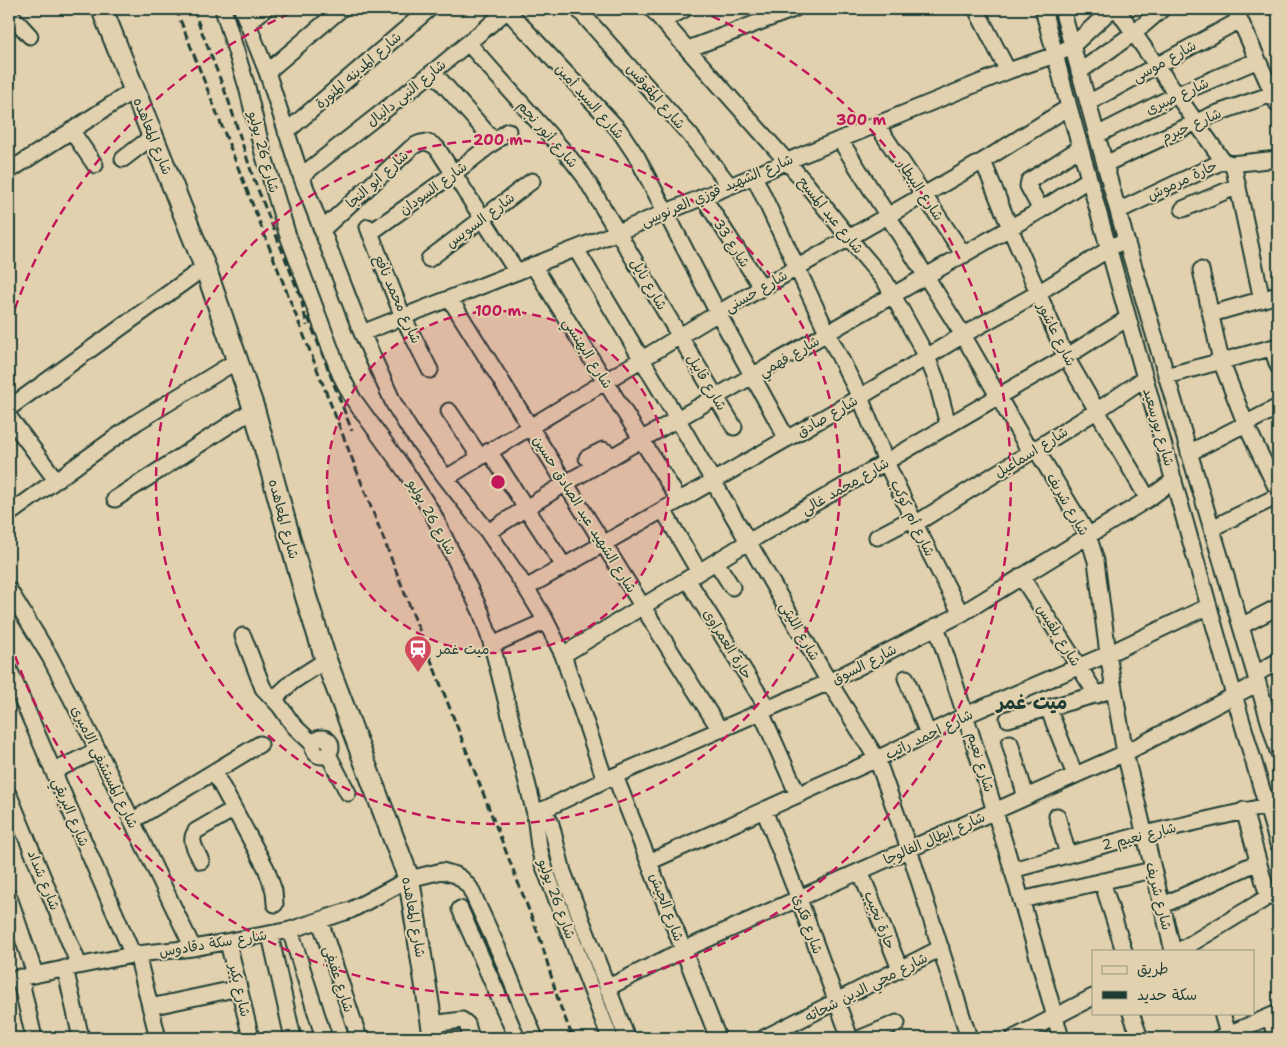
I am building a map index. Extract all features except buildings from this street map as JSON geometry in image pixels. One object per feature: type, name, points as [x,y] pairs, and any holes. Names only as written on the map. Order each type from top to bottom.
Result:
[{"type":"main road","name":"شارع المعاهده","points":[[102,9],[205,266],[254,409],[306,597],[326,660],[409,879],[433,1031]]},
{"type":"street","points":[[12,9],[9,13],[30,36]]},
{"type":"street","name":"شارع 26 يوليو","points":[[223,9],[247,87],[257,131],[286,234],[340,374],[353,399],[406,472],[432,512],[482,612],[539,811],[538,839],[543,864],[610,1038]]},
{"type":"street","name":"شارع 26 يوليو","points":[[242,9],[267,72],[301,176],[362,333],[394,404],[410,430],[488,532],[546,621],[562,654],[610,778]]},
{"type":"street","points":[[248,24],[265,9]]},
{"type":"street","points":[[267,72],[341,9]]},
{"type":"street","name":"شارع المدينه المنورة","points":[[257,131],[262,134],[271,134],[285,128],[429,9]]},
{"type":"street","name":"شارع المقوقس","points":[[578,9],[643,80],[730,186]]},
{"type":"street","name":"شارع عبد المسيح","points":[[652,9],[786,162],[885,281],[928,357],[948,424]]},
{"type":"street","points":[[663,21],[685,9]]},
{"type":"street","points":[[688,49],[794,9]]},
{"type":"street","points":[[976,9],[1008,71]]},
{"type":"street","name":"شارع بورسعيد","points":[[1043,9],[1080,148],[1234,696],[1278,844]]},
{"type":"street","name":"شارع بورسعيد","points":[[1062,9],[1126,240],[1189,453],[1257,679],[1273,714],[1277,745]]},
{"type":"street","name":"شارع الشهيد فوزي العرنوسى","points":[[362,333],[618,232],[1008,71],[1055,55],[1072,46],[1112,9]]},
{"type":"street","points":[[1117,9],[1195,122],[1234,169],[1262,300]]},
{"type":"street","points":[[1079,72],[1134,33],[1162,9]]},
{"type":"street","name":"شارع النبى دانيال","points":[[301,176],[508,10]]},
{"type":"street","name":"شارع السيد أمين","points":[[508,10],[619,130],[637,157],[718,313],[787,438]]},
{"type":"street","points":[[1238,14],[1276,97]]},
{"type":"street","name":"شارع موسى","points":[[1088,103],[1156,65],[1238,14]]},
{"type":"street","name":"شارع أنور نجم","points":[[468,43],[570,158],[584,176],[618,232]]},
{"type":"street","name":"شارع صبرى","points":[[1097,135],[1176,95],[1258,60]]},
{"type":"street","points":[[433,72],[495,142]]},
{"type":"street","points":[[9,171],[134,90]]},
{"type":"street","name":"شارع حيرم","points":[[1105,164],[1195,122],[1276,97]]},
{"type":"street","name":"شارع حسنى","points":[[446,478],[718,313],[984,161],[1069,107]]},
{"type":"street","name":"شارع البيطار","points":[[877,125],[964,255]]},
{"type":"street","points":[[71,130],[95,165]]},
{"type":"street","name":"شارع السودان","points":[[369,230],[453,174],[508,131]]},
{"type":"street","points":[[123,159],[153,136]]},
{"type":"street","name":"شارع شريف","points":[[840,140],[963,335],[1025,443],[1036,449],[1088,535],[1096,561],[1108,654],[1125,753],[1173,950]]},
{"type":"street","name":"شارع ابو النجا","points":[[322,230],[419,142],[430,143],[437,148],[453,174]]},
{"type":"street","points":[[1041,210],[1028,186],[1029,181],[1080,148]]},
{"type":"street","name":"حارة مرموش","points":[[1118,211],[1227,162],[1278,159]]},
{"type":"street","name":"شارع عاشور","points":[[984,161],[1010,228],[1066,357],[1148,498]]},
{"type":"street","points":[[453,174],[517,272]]},
{"type":"street","name":"شارع أم كوكب","points":[[754,176],[828,334],[860,397],[886,462],[961,614]]},
{"type":"street","name":"شارع فهمي","points":[[488,532],[566,483],[964,255],[1041,210],[1089,179]]},
{"type":"street","name":"شارع السويس","points":[[429,259],[532,181]]},
{"type":"street","points":[[1183,209],[1238,186]]},
{"type":"street","name":"شارع 33","points":[[703,197],[762,288]]},
{"type":"street","name":"شارع محمد نافع","points":[[369,230],[403,316],[430,370]]},
{"type":"street","name":"شارع نايل","points":[[618,232],[680,336]]},
{"type":"street","name":"شارع صادق","points":[[526,588],[860,397],[1126,240]]},
{"type":"street","name":"شارع الليثى","points":[[576,249],[678,420],[829,682],[877,759],[909,849],[969,1038]]},
{"type":"street","name":"شارع البهنسي","points":[[533,265],[680,500]]},
{"type":"street","points":[[9,408],[205,266]]},
{"type":"street","points":[[1201,270],[1221,361],[1246,425],[1278,491]]},
{"type":"street","points":[[1211,314],[1278,295]]},
{"type":"street","name":"شارع الشهيد عبد الصادق حسين","points":[[450,299],[720,730]]},
{"type":"street","name":"شارع محمد غالى","points":[[562,654],[948,424],[1066,357],[1128,318]]},
{"type":"street","name":"شارع قابيل","points":[[680,336],[734,427]]},
{"type":"street","points":[[1166,376],[1275,347],[1278,366]]},
{"type":"street","points":[[9,514],[137,422],[238,360]]},
{"type":"street","name":"شارع اسماعيل","points":[[877,537],[914,521],[1036,449],[1145,378]]},
{"type":"street","points":[[1189,453],[1278,407]]},
{"type":"street","points":[[115,500],[254,409]]},
{"type":"street","points":[[449,411],[527,507],[564,566]]},
{"type":"street","points":[[9,417],[56,480]]},
{"type":"street","points":[[587,458],[603,450],[607,452],[610,458]]},
{"type":"street","name":"شارع السوق","points":[[539,811],[829,682],[961,614],[1174,480]]},
{"type":"street","points":[[1212,528],[1278,496]]},
{"type":"street","name":"حارة العمراوى","points":[[663,510],[693,576],[764,710],[798,794]]},
{"type":"street","points":[[716,562],[732,587]]},
{"type":"street","name":"شارع بلقيس","points":[[1022,576],[1096,695]]},
{"type":"street","name":"شارع المستشفى الاميرى","points":[[9,590],[50,657],[98,750],[193,948]]},
{"type":"street","name":"شارع احمد راتب","points":[[649,862],[877,759],[966,716],[1108,654],[1209,606]]},
{"type":"street","points":[[1241,626],[1278,607]]},
{"type":"street","points":[[492,645],[546,621]]},
{"type":"street","name":"شارع نعيم","points":[[936,626],[995,811],[1061,1038]]},
{"type":"street","points":[[243,636],[263,688],[274,699],[294,726],[323,746],[348,793]]},
{"type":"street","points":[[274,699],[292,682],[326,660]]},
{"type":"street","name":"شارع ابطال الفالوجا","points":[[607,988],[684,950],[1125,753],[1234,696],[1278,661]]},
{"type":"street","name":"شارع البريقي","points":[[9,669],[135,955],[158,1038]]},
{"type":"street","points":[[906,678],[928,734]]},
{"type":"street","points":[[1008,719],[1114,690]]},
{"type":"street","points":[[1048,708],[1075,775]]},
{"type":"street","points":[[323,746],[351,725]]},
{"type":"street","points":[[1010,743],[1026,797]]},
{"type":"street","points":[[132,821],[260,744]]},
{"type":"street","points":[[54,771],[98,750]]},
{"type":"street","points":[[214,772],[268,874],[274,891],[275,904]]},
{"type":"street","name":"شارع الجيش","points":[[610,778],[649,862],[718,1038]]},
{"type":"street","name":"شارع شداد","points":[[9,795],[72,967],[81,1038]]},
{"type":"street","name":"شارع نعيم 2","points":[[1012,870],[1144,834],[1267,806]]},
{"type":"street","points":[[201,861],[192,841],[192,836],[196,831],[234,809]]},
{"type":"street","name":"شارع فكرى","points":[[764,810],[799,898],[850,1038]]},
{"type":"street","points":[[1182,950],[1200,945],[1273,894],[1258,862],[1244,810]]},
{"type":"street","name":"شارع 26 يوليو","points":[[539,811],[550,824],[564,872],[627,1038]]},
{"type":"street","points":[[1057,816],[1068,855]]},
{"type":"street","points":[[1161,906],[1258,862]]},
{"type":"street","points":[[1021,900],[1152,870]]},
{"type":"street","name":"شارع سكة دقادوس","points":[[21,977],[135,955],[193,948],[290,930],[351,910],[409,879],[442,871],[456,874],[470,888],[499,951],[535,1038]]},
{"type":"street","name":"حارة نجيب","points":[[860,871],[900,969]]},
{"type":"street","points":[[1102,881],[1124,950]]},
{"type":"street","points":[[9,897],[21,977],[34,1038]]},
{"type":"street","points":[[460,909],[517,1038]]},
{"type":"street","name":"شارع عفيفى","points":[[320,921],[359,1038]]},
{"type":"street","points":[[290,930],[324,1038]]},
{"type":"street","points":[[270,934],[293,1038]]},
{"type":"street","name":"شارع بكير","points":[[228,942],[251,1038]]},
{"type":"street","name":"شارع محي الدين شحاته","points":[[764,1038],[941,948]]},
{"type":"street","points":[[482,959],[499,951]]},
{"type":"street","points":[[150,1007],[239,988]]},
{"type":"street","points":[[1014,1038],[1092,998]]},
{"type":"street","points":[[1131,1014],[1140,1038]]},
{"type":"street","points":[[1222,1014],[1225,1037],[1274,1015],[1276,1038]]},
{"type":"street","points":[[433,1031],[462,1020],[467,1024],[471,1038]]},
{"type":"street","points":[[861,1038],[897,1023]]},
{"type":"railway","points":[[176,9],[541,941],[559,1003],[573,1038]]},
{"type":"railway","points":[[193,9],[229,102],[253,177],[301,298],[307,326]]},
{"type":"railway","points":[[308,317],[352,431]]},
{"type":"place","name":"ميت غمر","points":[[418,673]]},
{"type":"district","name":"ميت غمر","points":[[1032,702]]}]
